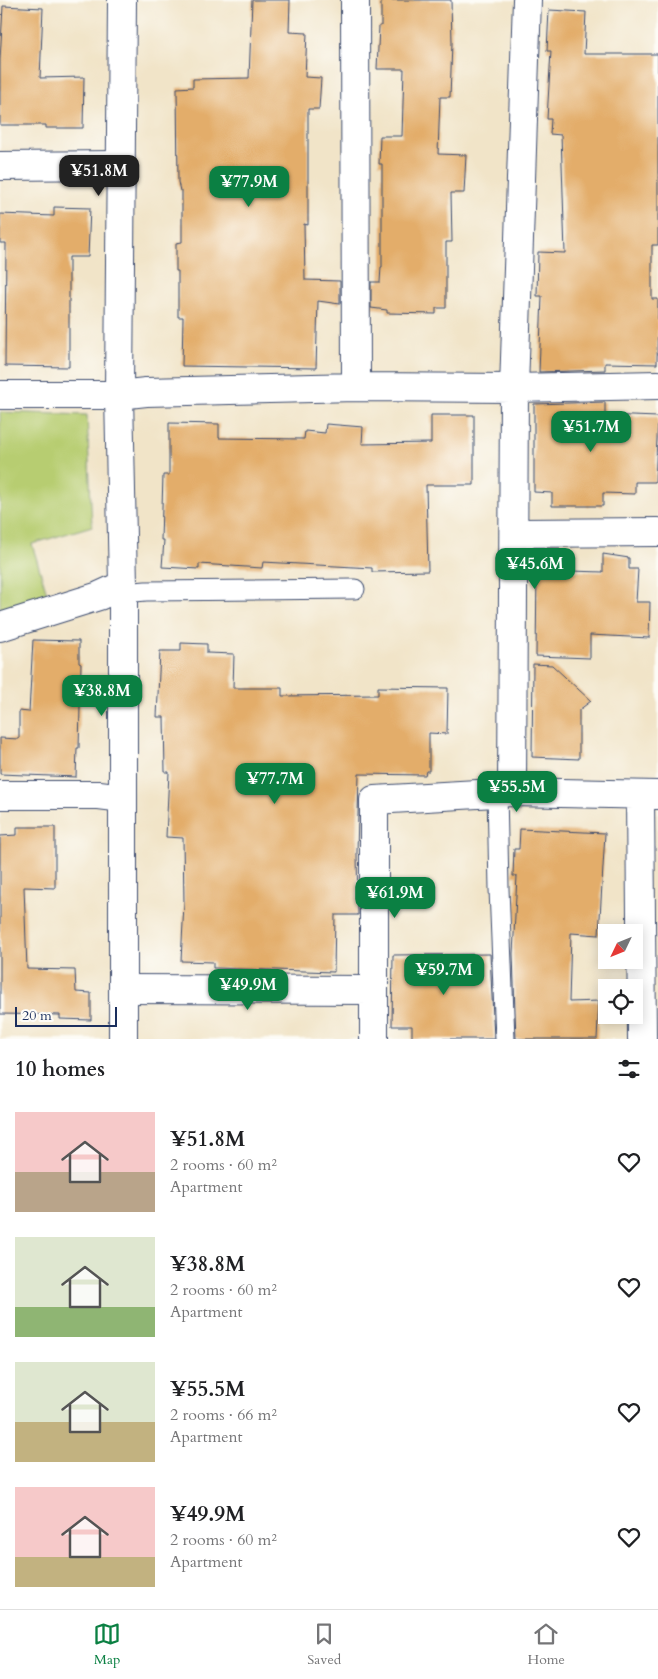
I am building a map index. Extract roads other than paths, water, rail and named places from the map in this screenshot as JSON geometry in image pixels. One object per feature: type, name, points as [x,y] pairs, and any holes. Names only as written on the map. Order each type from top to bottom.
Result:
[{"type":"street","points":[[122,0],[118,395],[123,589],[124,1039]]},
{"type":"street","points":[[354,0],[356,387]]},
{"type":"street","points":[[505,792],[514,533],[514,388],[527,0]]},
{"type":"street","points":[[0,166],[120,165]]},
{"type":"street","points":[[0,395],[118,395],[146,392],[356,387],[514,388],[658,386]]},
{"type":"street","points":[[514,533],[658,532]]},
{"type":"street","points":[[0,627],[123,589]]},
{"type":"street","points":[[374,1039],[374,800],[505,792],[649,795],[642,1039]]},
{"type":"street","points":[[0,795],[99,795],[123,798]]},
{"type":"street","points":[[123,989],[373,990]]},
{"type":"lane","points":[[123,589],[146,591],[355,590]]},
{"type":"lane","points":[[505,792],[499,890],[505,1039]]}]
